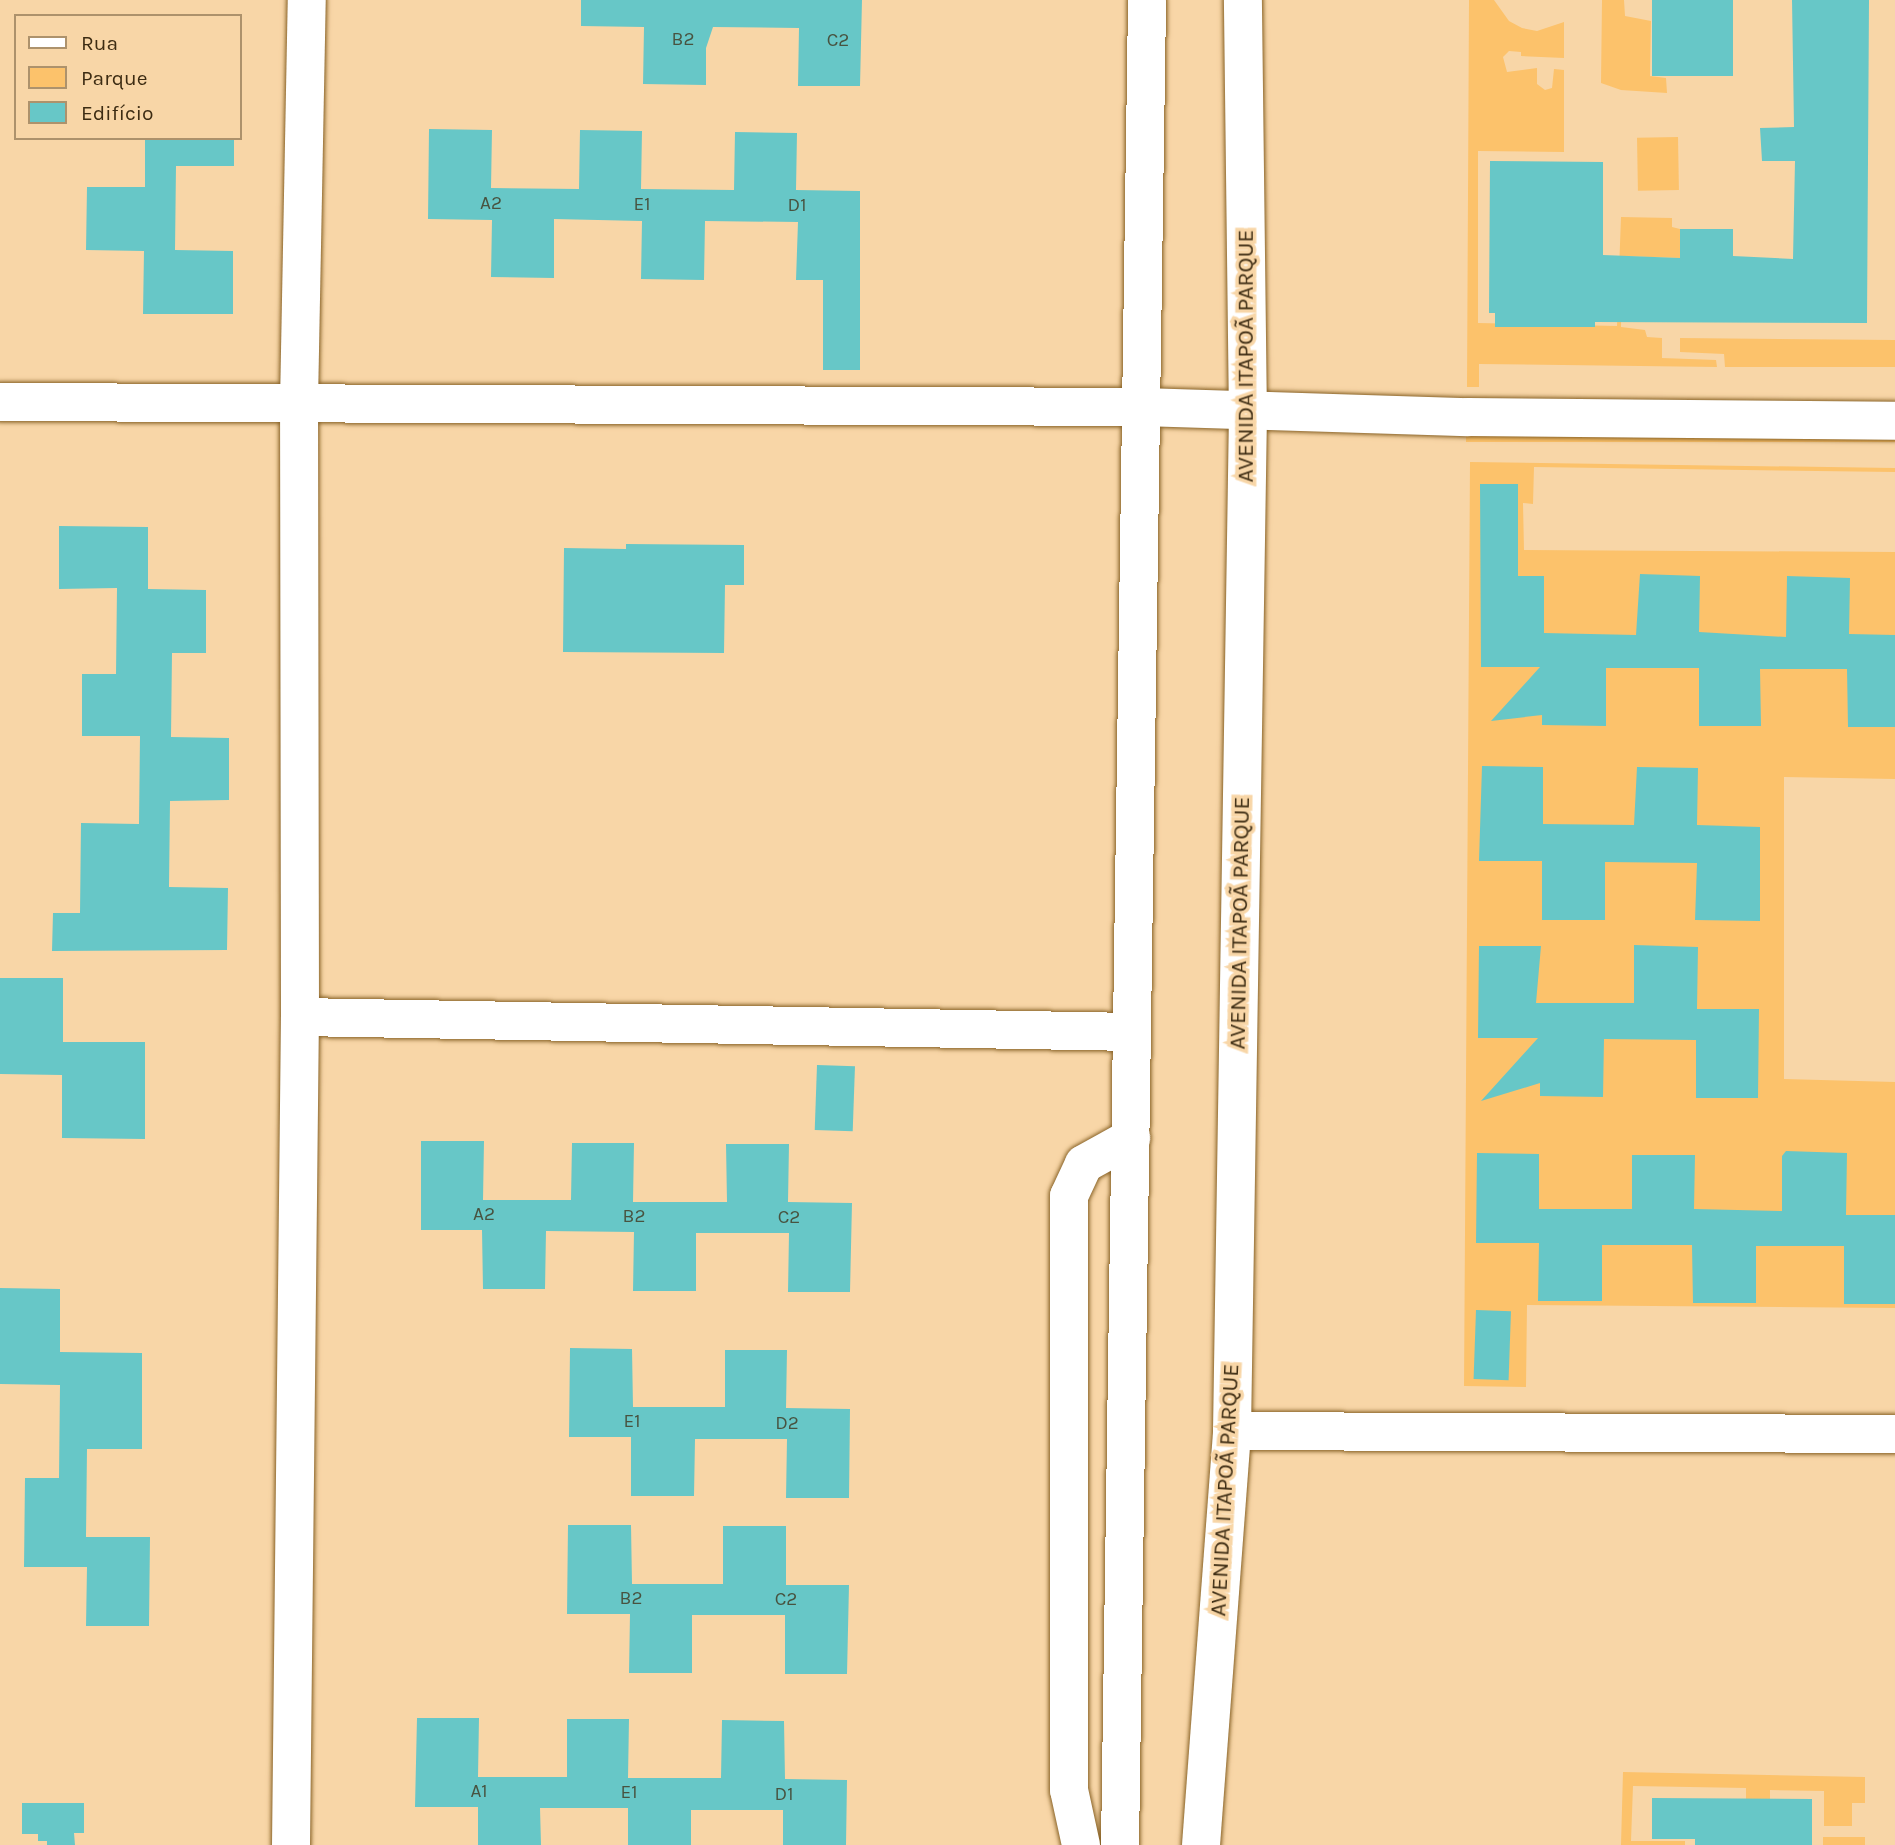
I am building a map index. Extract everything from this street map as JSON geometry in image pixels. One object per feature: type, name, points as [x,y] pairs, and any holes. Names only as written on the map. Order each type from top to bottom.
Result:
[{"type":"street","points":[[290,1845],[300,1017],[299,403],[307,0]]},
{"type":"street","points":[[1120,1845],[1147,0]]},
{"type":"street","name":"AVENIDA ITAPOÃ PARQUE","points":[[1200,1845],[1232,1431],[1248,410],[1243,0]]},
{"type":"street","points":[[0,402],[1142,407],[1468,417],[1895,421]]},
{"type":"street","points":[[300,1017],[1132,1032]]},
{"type":"street","points":[[1080,1845],[1069,1790],[1069,1196],[1084,1164],[1131,1138]]},
{"type":"street","points":[[1232,1431],[1895,1434]]},
{"type":"green space","points":[[1469,0],[1494,0],[1509,21],[1522,28],[1537,31],[1564,22],[1564,58],[1521,56],[1521,52],[1509,51],[1503,57],[1507,72],[1537,68],[1537,84],[1545,90],[1552,88],[1554,69],[1564,70],[1564,152],[1478,151],[1478,323],[1617,326],[1621,217],[1672,218],[1672,227],[1680,229],[1680,258],[1622,256],[1621,327],[1645,330],[1647,337],[1662,338],[1662,358],[1716,360],[1717,367],[1479,364],[1479,387],[1467,387]]},
{"type":"green space","points":[[1602,0],[1624,0],[1625,16],[1651,21],[1650,76],[1666,78],[1667,93],[1621,90],[1601,83]]},
{"type":"green space","points":[[1678,137],[1679,190],[1638,191],[1637,138]]},
{"type":"green space","points":[[1680,338],[1895,340],[1895,367],[1725,367],[1724,354],[1680,352]]},
{"type":"green space","points":[[1466,435],[1895,435],[1895,442],[1466,442]]},
{"type":"green space","points":[[1470,462],[1895,468],[1895,472],[1534,467],[1533,504],[1523,503],[1524,550],[1895,552],[1895,779],[1784,777],[1784,1079],[1895,1082],[1895,1308],[1527,1305],[1526,1387],[1464,1386]]},
{"type":"green space","points":[[1623,1772],[1865,1777],[1865,1803],[1852,1803],[1852,1826],[1824,1826],[1824,1791],[1770,1790],[1770,1813],[1746,1812],[1746,1788],[1633,1786],[1631,1841],[1685,1841],[1685,1845],[1621,1845]]},
{"type":"green space","points":[[1823,1837],[1865,1837],[1865,1845],[1823,1845]]},
{"type":"building","points":[[581,0],[862,0],[860,86],[798,86],[799,28],[713,27],[706,48],[706,85],[643,84],[644,27],[581,26]]},
{"type":"building","points":[[1652,0],[1733,0],[1733,76],[1652,76]]},
{"type":"building","points":[[1792,0],[1869,0],[1867,323],[1595,322],[1595,327],[1495,327],[1495,313],[1489,313],[1490,161],[1603,162],[1603,255],[1680,258],[1680,229],[1733,229],[1733,256],[1793,259],[1795,161],[1762,161],[1760,128],[1794,127]]},
{"type":"building","points":[[429,129],[492,130],[491,188],[579,189],[580,130],[642,131],[641,189],[734,190],[735,132],[797,133],[796,190],[860,191],[860,370],[823,370],[823,280],[796,280],[798,222],[705,221],[704,280],[641,279],[642,221],[554,219],[554,278],[491,277],[492,220],[428,219]]},
{"type":"building","points":[[145,140],[234,140],[234,166],[176,166],[175,250],[233,251],[233,314],[143,314],[144,251],[86,250],[87,187],[145,187]]},
{"type":"building","points":[[1480,484],[1518,484],[1518,576],[1544,576],[1544,633],[1636,635],[1640,574],[1700,576],[1699,632],[1786,637],[1787,576],[1850,578],[1849,634],[1895,635],[1895,727],[1848,727],[1847,669],[1760,669],[1761,726],[1699,726],[1699,668],[1606,668],[1606,726],[1542,725],[1542,715],[1491,721],[1540,667],[1481,667]]},
{"type":"building","points":[[59,526],[148,527],[148,589],[206,590],[206,653],[172,653],[171,737],[229,738],[229,800],[170,801],[169,887],[228,888],[227,950],[52,951],[53,913],[80,913],[81,823],[139,824],[140,736],[82,736],[82,674],[116,674],[117,588],[59,589]]},
{"type":"building","points":[[626,544],[744,545],[744,585],[725,585],[724,653],[563,652],[564,548],[626,549]]},
{"type":"building","points":[[1482,766],[1543,767],[1543,824],[1634,825],[1637,767],[1698,768],[1697,825],[1760,827],[1760,921],[1695,920],[1697,863],[1605,862],[1605,920],[1542,920],[1542,861],[1479,861]]},
{"type":"building","points":[[1634,945],[1698,947],[1697,1009],[1759,1009],[1758,1098],[1696,1098],[1696,1040],[1604,1039],[1603,1097],[1540,1096],[1540,1083],[1481,1101],[1538,1038],[1478,1038],[1479,946],[1541,946],[1536,1003],[1634,1003]]},
{"type":"building","points":[[0,978],[63,978],[63,1042],[145,1042],[145,1139],[62,1138],[62,1075],[0,1074]]},
{"type":"building","points":[[817,1065],[855,1066],[853,1131],[815,1130]]},
{"type":"building","points":[[421,1141],[484,1141],[483,1200],[571,1200],[572,1143],[634,1143],[633,1202],[727,1202],[726,1144],[789,1144],[788,1202],[852,1203],[850,1292],[788,1292],[789,1233],[696,1233],[696,1291],[633,1291],[634,1232],[546,1231],[545,1289],[483,1289],[482,1230],[421,1230]]},
{"type":"building","points":[[1786,1151],[1847,1153],[1846,1215],[1895,1215],[1895,1304],[1844,1304],[1844,1246],[1756,1246],[1756,1303],[1693,1303],[1692,1245],[1602,1245],[1602,1301],[1538,1301],[1539,1243],[1476,1243],[1477,1153],[1539,1154],[1539,1209],[1632,1209],[1632,1155],[1695,1155],[1694,1209],[1782,1211],[1782,1156]]},
{"type":"building","points":[[0,1288],[60,1289],[60,1352],[142,1353],[142,1449],[87,1449],[86,1537],[150,1537],[149,1626],[86,1626],[87,1567],[24,1567],[25,1478],[59,1478],[60,1385],[0,1384]]},
{"type":"building","points":[[1476,1310],[1511,1311],[1509,1380],[1474,1379]]},
{"type":"building","points":[[570,1348],[632,1349],[633,1407],[725,1407],[725,1350],[787,1350],[786,1408],[850,1409],[849,1498],[786,1498],[787,1439],[695,1439],[694,1496],[631,1496],[631,1437],[569,1437]]},
{"type":"building","points":[[568,1525],[631,1525],[632,1584],[723,1584],[723,1526],[786,1526],[786,1585],[849,1585],[847,1674],[785,1674],[785,1615],[692,1615],[692,1673],[629,1673],[630,1614],[567,1614]]},
{"type":"building","points":[[417,1718],[479,1718],[478,1777],[567,1777],[567,1719],[629,1719],[628,1778],[721,1778],[722,1720],[784,1721],[785,1779],[847,1780],[846,1845],[783,1845],[783,1810],[691,1810],[691,1845],[628,1845],[628,1808],[540,1808],[541,1845],[478,1845],[478,1807],[415,1807]]},
{"type":"building","points":[[1652,1798],[1812,1799],[1812,1845],[1695,1845],[1695,1839],[1652,1839]]},
{"type":"building","points":[[22,1803],[84,1803],[84,1833],[74,1833],[75,1845],[47,1845],[47,1841],[38,1841],[38,1834],[22,1834]]}]
